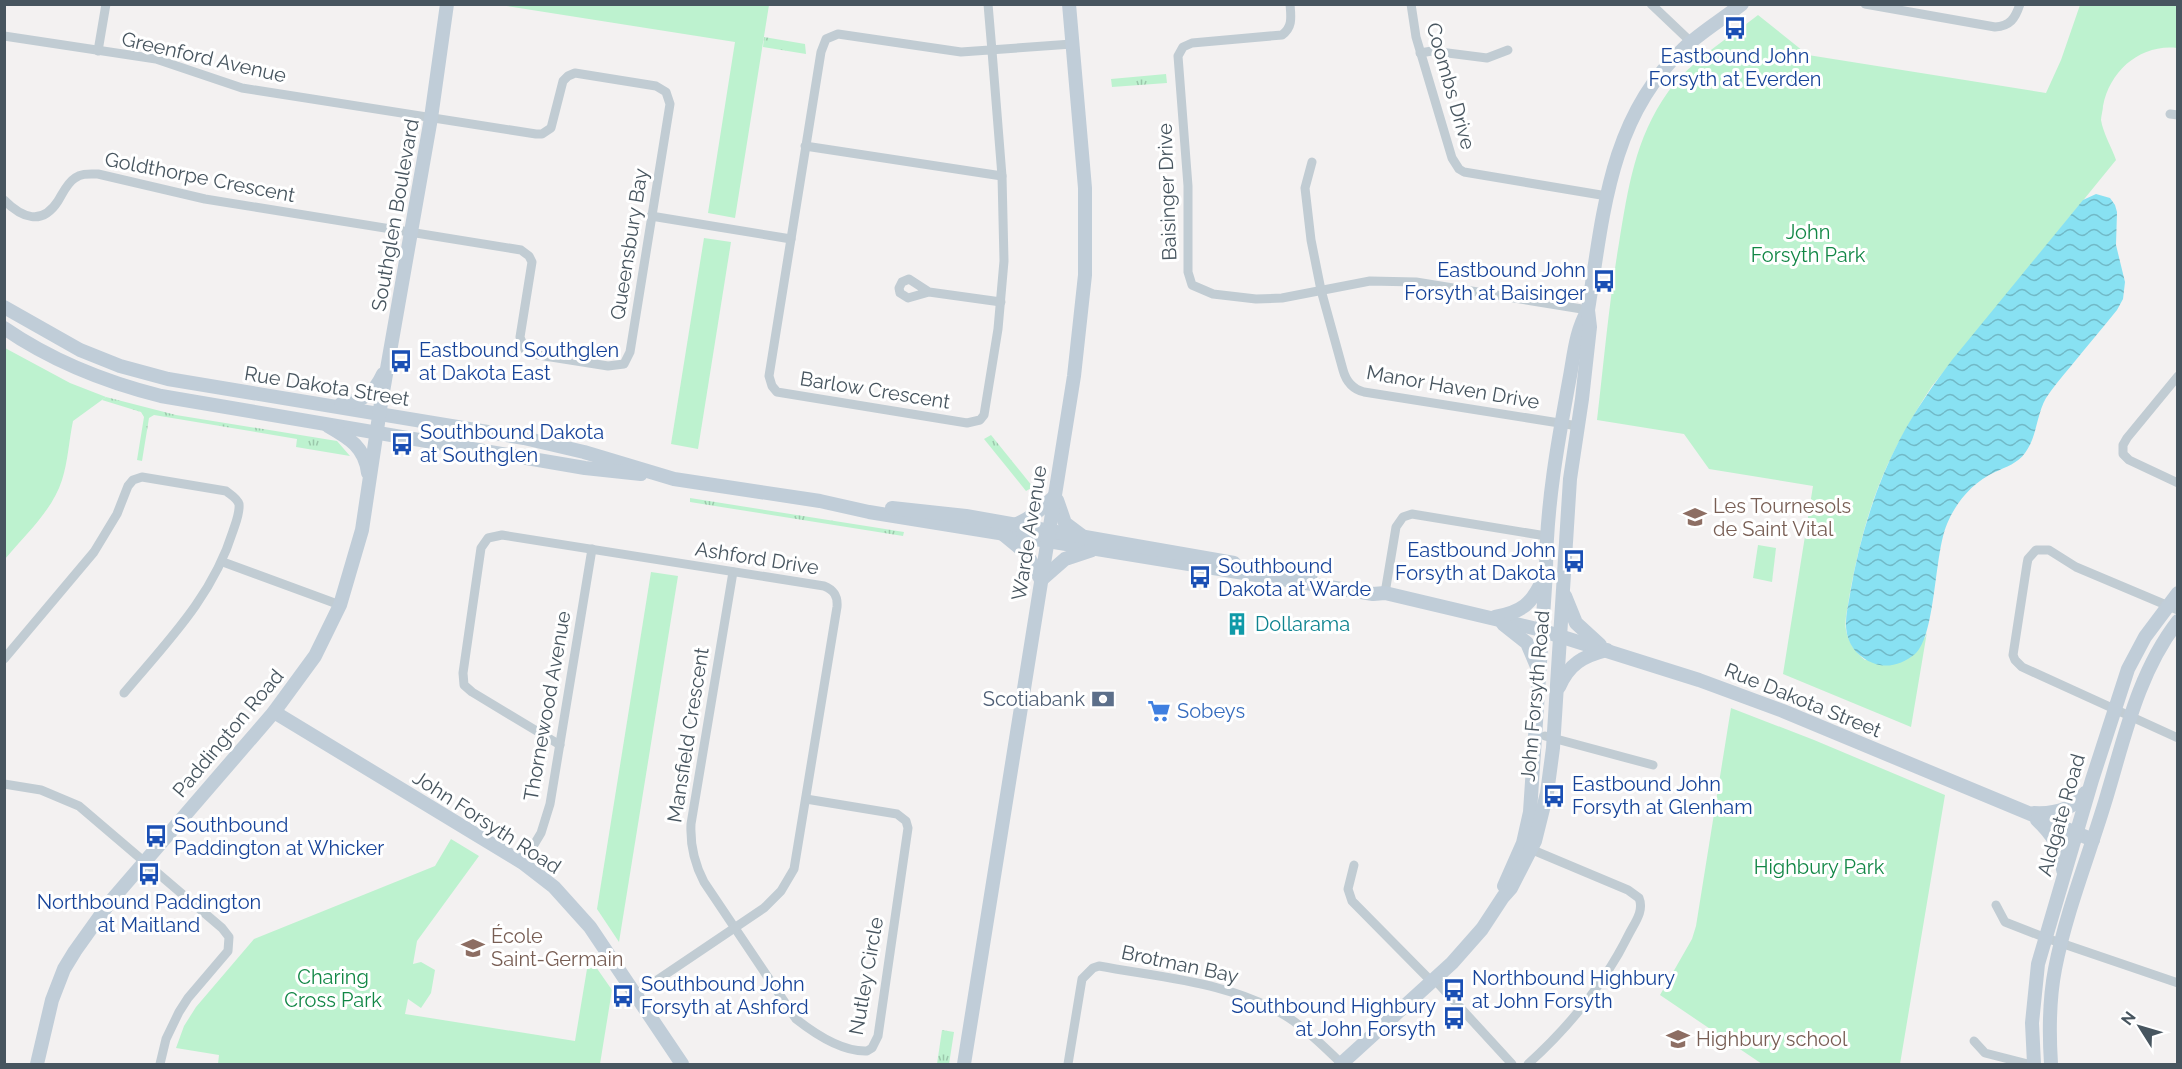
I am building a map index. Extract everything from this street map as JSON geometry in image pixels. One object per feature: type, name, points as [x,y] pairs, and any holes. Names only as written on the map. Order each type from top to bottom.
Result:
[{"type":"street","points":[[98,51],[106,4]]},
{"type":"street","name":"Southglen Boulevard","points":[[377,431],[431,118],[447,4]]},
{"type":"street","name":"Barlow Crescent","points":[[988,4],[992,51],[1002,176],[1004,250],[1001,302],[986,413],[975,423],[968,423],[782,394],[773,388],[769,376],[805,146],[822,48],[826,39],[831,35],[842,34],[948,51],[992,51],[1072,44]]},
{"type":"street","name":"Warde Avenue","points":[[964,1065],[1074,376],[1085,275],[1085,188],[1069,4]]},
{"type":"street","name":"Baisinger Drive","points":[[1290,4],[1291,24],[1282,35],[1192,44],[1183,47],[1178,56],[1188,186],[1189,278],[1192,285],[1199,289],[1241,298],[1282,298],[1370,280],[1416,282],[1588,310]]},
{"type":"street","name":"Coombs Drive","points":[[1411,4],[1420,53],[1452,158],[1459,169],[1464,172],[1607,196]]},
{"type":"street","points":[[1651,4],[1691,42]]},
{"type":"street","name":"John Forsyth Road","points":[[1341,1064],[1433,980],[1482,930],[1503,897],[1504,886],[1540,825],[1547,794],[1549,737],[1556,696],[1570,479],[1590,327],[1588,310],[1607,196],[1617,153],[1640,102],[1665,68],[1691,42],[1742,4]]},
{"type":"street","points":[[1865,4],[1995,27],[2008,25],[2013,20],[2020,4]]},
{"type":"street","name":"Greenford Avenue","points":[[4,36],[168,62],[242,88],[431,118]]},
{"type":"street","points":[[1420,53],[1432,51],[1487,58],[1508,50]]},
{"type":"street","name":"Queensbury Bay","points":[[412,232],[523,251],[529,255],[531,262],[521,331],[522,346],[532,354],[612,367],[624,364],[630,352],[670,104],[668,95],[661,88],[580,73],[565,78],[561,86],[554,124],[548,132],[542,134],[431,118]]},
{"type":"street","points":[[805,146],[1002,176]]},
{"type":"street","name":"Manor Haven Drive","points":[[1312,162],[1305,188],[1311,240],[1321,290],[1344,374],[1349,384],[1356,389],[1578,426]]},
{"type":"street","name":"Goldthorpe Crescent","points":[[4,200],[21,214],[38,216],[52,209],[68,184],[76,177],[83,174],[98,174],[205,199],[412,232]]},
{"type":"street","points":[[651,216],[791,239]]},
{"type":"street","points":[[929,292],[1001,302]]},
{"type":"street","name":"Rue Dakota Street","points":[[4,307],[80,350],[120,366],[187,383],[524,438],[584,452],[655,474],[833,504],[924,510],[1097,548],[1373,594],[1385,593],[1543,631],[1699,680],[1784,711],[2092,840]]},
{"type":"street","name":"John Forsyth Road","points":[[1526,848],[1543,631],[1546,536],[1561,424],[1580,326],[1588,310]]},
{"type":"street","name":"Rue Dakota Street","points":[[4,328],[57,359],[98,377],[183,400],[318,421],[585,468],[627,474],[655,474]]},
{"type":"street","points":[[329,406],[359,401],[371,393],[380,381],[391,349]]},
{"type":"street","points":[[2178,376],[2127,438],[2122,450],[2129,460],[2178,483]]},
{"type":"street","points":[[318,421],[358,446],[366,460],[369,485]]},
{"type":"street","name":"Paddington Road","points":[[37,1065],[47,1017],[64,969],[91,926],[274,712],[315,656],[340,605],[358,546],[377,431]]},
{"type":"street","points":[[4,659],[94,552],[113,521],[128,486],[137,478],[222,490],[236,498],[239,503],[239,513],[223,562],[194,610],[124,693]]},
{"type":"street","points":[[1085,537],[1065,523],[1055,496],[1038,513],[1008,529],[1041,580],[1065,559],[1097,548]]},
{"type":"street","points":[[1049,536],[1085,537],[1344,579],[1373,586],[1385,593],[1396,527],[1403,517],[1412,514],[1546,536]]},
{"type":"street","name":"Ashford Drive","points":[[560,745],[464,685],[463,673],[482,548],[488,538],[502,535],[824,586],[836,595],[837,607],[794,869],[786,884],[764,908],[635,995]]},
{"type":"street","name":"Thornewood Avenue","points":[[523,863],[534,848],[546,819],[592,549]]},
{"type":"street","points":[[2174,611],[2076,567],[2049,550],[2036,550],[2028,559],[2013,649],[2014,660],[2022,667],[2178,738]]},
{"type":"street","points":[[223,562],[340,605]]},
{"type":"street","name":"Mansfield Crescent","points":[[733,572],[693,815],[691,840],[700,874],[735,928]]},
{"type":"street","points":[[1491,618],[1522,609],[1530,603],[1537,594],[1546,572]]},
{"type":"street","points":[[1563,587],[1576,622],[1586,634],[1606,650]]},
{"type":"street","name":"Aldgate Road","points":[[2050,1065],[2053,941],[2064,877],[2090,786],[2122,713],[2150,665],[2174,611],[2178,593]]},
{"type":"street","points":[[1491,618],[1514,631],[1527,643],[1540,674]]},
{"type":"street","points":[[1556,696],[1574,663],[1606,650]]},
{"type":"street","name":"John Forsyth Road","points":[[274,712],[523,863],[554,887],[579,914],[682,1065]]},
{"type":"street","name":"Aldgate Road","points":[[2034,1065],[2032,1023],[2035,983],[2092,840],[2122,713]]},
{"type":"street","points":[[1549,737],[1653,765]]},
{"type":"street","points":[[4,784],[41,790],[79,806],[222,928],[230,942],[228,951],[179,1012],[166,1039],[160,1065]]},
{"type":"street","points":[[2028,813],[2047,814],[2075,805],[2090,786]]},
{"type":"street","name":"Nutley Circle","points":[[735,928],[796,1019],[814,1033],[843,1046],[862,1051],[872,1048],[878,1036],[908,828],[906,821],[897,814],[806,799]]},
{"type":"street","points":[[2028,813],[2056,841],[2063,861],[2064,877]]},
{"type":"street","points":[[1526,848],[1628,890],[1639,898],[1641,909],[1627,939],[1598,987],[1563,1030],[1528,1065]]},
{"type":"street","points":[[1354,865],[1348,889],[1352,901],[1433,980],[1512,1065]]},
{"type":"street","points":[[1996,905],[2005,922],[2053,941],[2178,983]]},
{"type":"street","name":"Brotman Bay","points":[[1068,1065],[1082,979],[1087,971],[1099,966],[1203,984],[1241,994],[1290,1019],[1341,1064]]},
{"type":"street","points":[[1974,1041],[1985,1053],[2028,1065]]},
{"type":"green space","points":[[500,5],[769,5],[735,218],[708,213],[735,42]]},
{"type":"green space","name":"John Forsyth Park","points":[[2080,5],[2177,5],[2177,48],[2151,50],[2140,55],[2129,62],[2112,81],[2103,106],[2101,120],[2116,160],[1932,386],[1902,435],[1880,482],[1869,514],[1849,598],[1846,618],[1847,634],[1856,651],[1865,660],[1925,638],[1927,632],[1911,727],[1783,674],[1813,486],[1709,469],[1684,434],[1597,420],[1612,287],[1634,164],[1657,109],[1677,80],[1722,41],[1758,15],[1808,55],[2046,93],[2061,60]]},
{"type":"green space","points":[[764,37],[805,44],[806,54],[763,47]]},
{"type":"green space","points":[[1166,74],[1167,83],[1112,87],[1111,79]]},
{"type":"green space","points":[[704,238],[731,242],[698,449],[671,444]]},
{"type":"green space","points":[[5,348],[70,383],[106,397],[73,421],[66,465],[58,491],[37,522],[5,559]]},
{"type":"green space","points":[[106,397],[176,415],[337,441],[350,456],[296,447],[297,439],[154,415],[149,418],[142,461],[137,460],[144,417],[141,412],[102,400]]},
{"type":"green space","points":[[991,435],[1033,487],[1026,491],[984,439]]},
{"type":"green space","points":[[690,498],[904,532],[903,536],[690,502]]},
{"type":"green space","points":[[1758,545],[1776,548],[1772,582],[1753,578]]},
{"type":"green space","points":[[651,572],[678,576],[619,942],[597,909]]},
{"type":"green space","name":"Highbury Park","points":[[1731,708],[1945,795],[1900,1064],[1762,1064],[1660,995],[1692,939],[1696,926]]},
{"type":"green space","name":"Charing Cross Park","points":[[451,839],[479,856],[417,941],[413,964],[421,962],[435,970],[431,993],[421,1008],[408,999],[405,1014],[575,1041],[589,957],[612,990],[600,1064],[218,1064],[219,1055],[176,1048],[184,1026],[196,1007],[254,939],[435,866]]},
{"type":"green space","points":[[942,1030],[954,1032],[949,1064],[937,1064]]},
{"type":"water","points":[[2096,194],[2110,198],[2117,212],[2116,245],[2125,282],[2123,299],[2117,310],[2046,398],[2032,440],[2025,453],[2015,462],[1979,481],[1955,508],[1947,524],[1939,554],[1927,630],[1915,654],[1900,663],[1884,666],[1868,661],[1850,644],[1846,629],[1847,614],[1863,534],[1891,457],[1918,408],[1952,360],[2083,200]]},
{"type":"place","name":"Eastbound John Forsyth at Everden","points":[[1735,28]]},
{"type":"place","name":"Eastbound John Forsyth at Baisinger","points":[[1604,281]]},
{"type":"place","name":"Eastbound Southglen at Dakota East","points":[[401,361]]},
{"type":"place","name":"Southbound Dakota at Southglen","points":[[402,444]]},
{"type":"place","name":"Les Tournesols de Saint Vital","points":[[1695,517]]},
{"type":"place","name":"Eastbound John Forsyth at Dakota","points":[[1574,561]]},
{"type":"place","name":"Southbound Dakota at Warde","points":[[1200,577]]},
{"type":"place","name":"Dollarama","points":[[1237,624]]},
{"type":"place","name":"Scotiabank","points":[[1103,699]]},
{"type":"place","name":"Sobeys","points":[[1159,711]]},
{"type":"place","name":"Eastbound John Forsyth at Glenham","points":[[1554,796]]},
{"type":"place","name":"Southbound Paddington at Whicker","points":[[156,836]]},
{"type":"place","name":"Northbound Paddington at Maitland","points":[[149,874]]},
{"type":"place","name":"École Saint-Germain","points":[[473,948]]},
{"type":"place","name":"Northbound Highbury at John Forsyth","points":[[1454,990]]},
{"type":"place","name":"Southbound John Forsyth at Ashford","points":[[623,996]]},
{"type":"place","name":"Southbound Highbury at John Forsyth","points":[[1454,1018]]},
{"type":"place","name":"Highbury school","points":[[1678,1039]]}]
